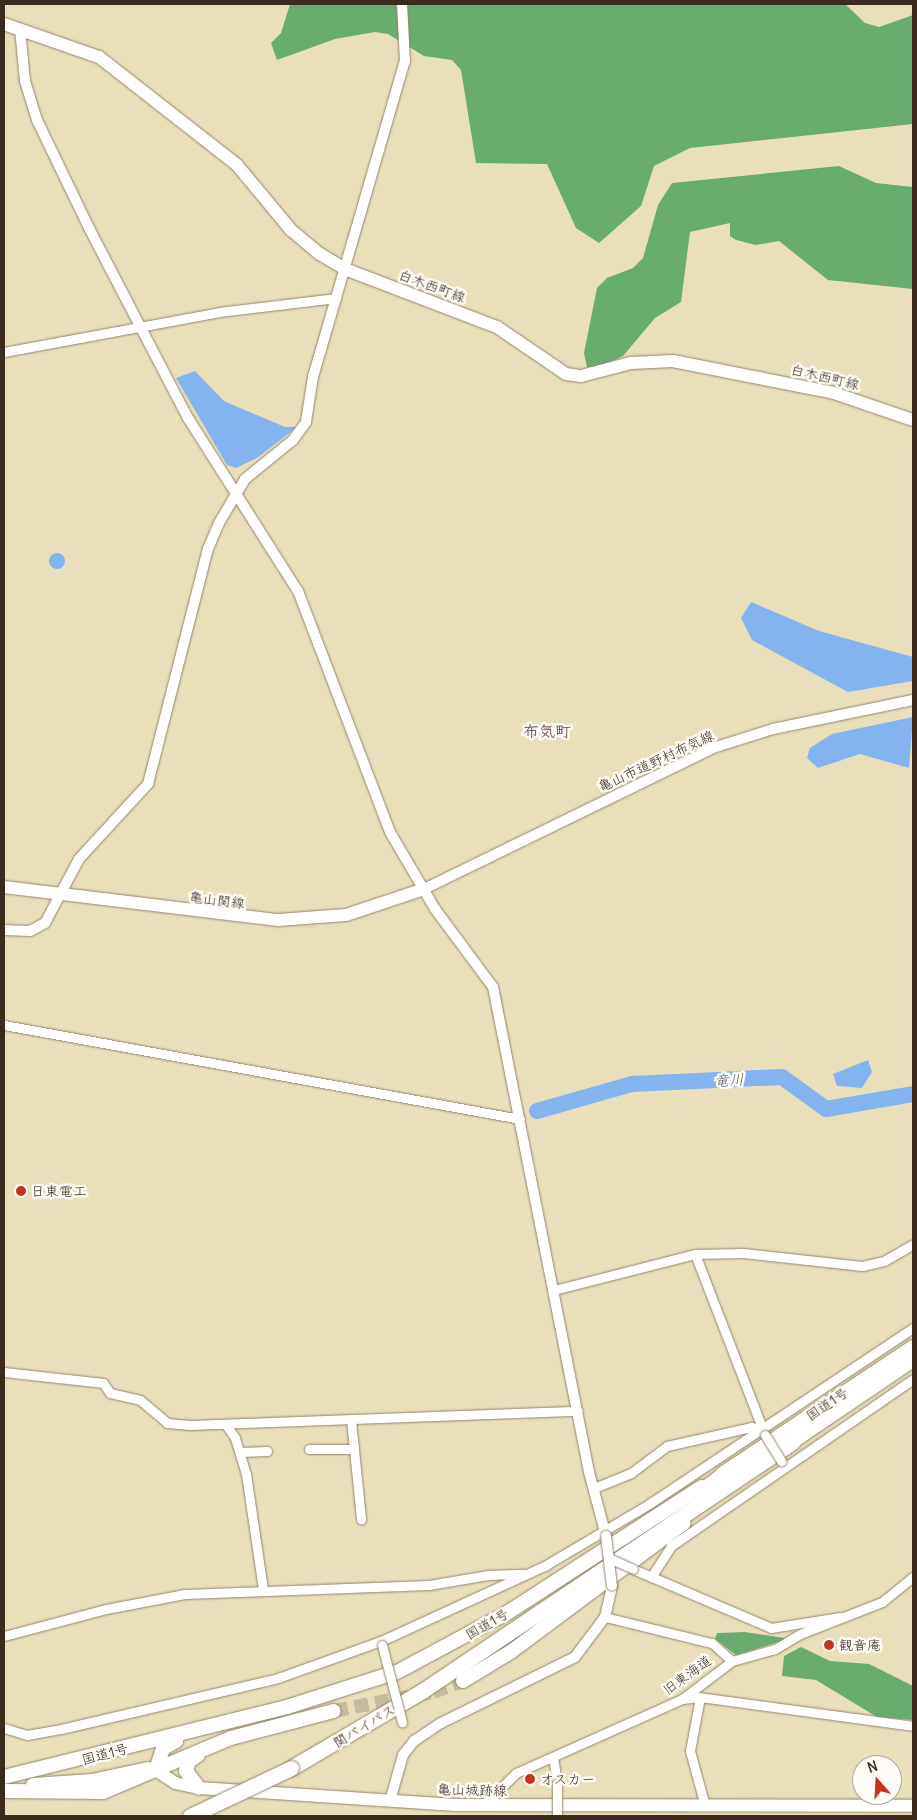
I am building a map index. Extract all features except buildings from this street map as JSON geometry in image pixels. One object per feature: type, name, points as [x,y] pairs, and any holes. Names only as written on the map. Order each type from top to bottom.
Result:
[{"type":"highway","name":"国道1号","points":[[4,1777],[287,1707],[374,1681],[438,1652],[731,1468],[913,1347]]},
{"type":"highway","name":"国道1号","points":[[463,1681],[512,1651],[792,1442],[913,1360]]},
{"type":"highway","points":[[529,1619],[792,1442]]},
{"type":"highway","points":[[529,1619],[731,1468]]},
{"type":"highway","name":"関バイパス","points":[[190,1816],[291,1768],[385,1714],[529,1619]]},
{"type":"highway","points":[[156,1770],[165,1745],[287,1707]]},
{"type":"highway","points":[[4,1791],[89,1794],[156,1770],[256,1729],[334,1711]]},
{"type":"highway","points":[[199,1788],[187,1777],[189,1761],[256,1729]]},
{"type":"highway","points":[[4,1785],[78,1783],[144,1768],[156,1770]]},
{"type":"main road","name":"白木西町線","points":[[4,24],[99,57],[238,165],[291,230],[345,269],[476,317],[515,336],[573,376],[631,363],[673,361],[834,393],[913,420]]},
{"type":"main road","name":"亀山関線","points":[[4,887],[62,893],[241,918],[299,920],[377,907],[424,889]]},
{"type":"main road","name":"亀山城跡線","points":[[156,1770],[175,1784],[199,1788],[483,1806],[913,1806]]},
{"type":"street","points":[[4,930],[20,933],[38,927],[62,893],[79,858],[148,784],[208,549],[235,492],[303,429],[336,298],[405,61],[402,4]]},
{"type":"street","points":[[20,29],[25,81],[36,120],[188,418],[298,591],[390,832],[424,889],[494,987],[578,1411],[611,1559],[612,1586],[605,1617],[585,1646],[562,1666],[441,1723],[414,1741],[400,1763],[390,1801]]},
{"type":"street","points":[[4,352],[144,329],[219,312],[336,298]]},
{"type":"street","name":"亀山市道野村布気線","points":[[424,889],[713,748],[773,729],[913,700]]},
{"type":"street","points":[[4,1025],[520,1119]]},
{"type":"street","points":[[554,1290],[695,1254],[743,1252],[862,1266],[884,1261],[913,1244]]},
{"type":"street","points":[[695,1254],[763,1432],[782,1463]]},
{"type":"street","points":[[4,1728],[28,1735],[61,1729],[278,1678],[381,1643],[605,1532],[763,1432],[913,1328]]},
{"type":"street","points":[[4,1372],[103,1383],[110,1393],[140,1400],[167,1423],[226,1425],[578,1411]]},
{"type":"street","points":[[651,1577],[671,1546],[782,1463],[913,1379]]},
{"type":"street","points":[[351,1420],[361,1519]]},
{"type":"street","points":[[226,1425],[240,1452],[263,1589]]},
{"type":"street","points":[[594,1488],[631,1474],[667,1446],[751,1427],[763,1432]]},
{"type":"street","points":[[309,1449],[354,1449]]},
{"type":"street","points":[[240,1452],[267,1451]]},
{"type":"street","points":[[611,1559],[772,1628],[845,1617]]},
{"type":"street","points":[[4,1636],[185,1594],[263,1589],[429,1585],[488,1575],[523,1574]]},
{"type":"street","name":"旧東海道","points":[[483,1806],[516,1773],[682,1699],[732,1661],[775,1649],[882,1602],[913,1577]]},
{"type":"street","points":[[605,1617],[712,1643],[732,1661]]},
{"type":"street","points":[[381,1643],[402,1722]]},
{"type":"street","points":[[682,1699],[700,1697],[913,1726]]},
{"type":"street","points":[[700,1697],[690,1751],[705,1806]]},
{"type":"street","points":[[553,1757],[557,1784],[558,1816]]},
{"type":"green space","points":[[290,4],[845,4],[865,23],[879,27],[913,15],[913,124],[690,148],[654,166],[641,206],[599,243],[576,228],[547,164],[476,163],[461,70],[452,60],[424,56],[388,34],[375,32],[335,39],[277,60],[271,43],[281,33]]},
{"type":"green space","points":[[839,166],[876,183],[913,187],[913,289],[828,280],[779,241],[756,245],[736,240],[730,236],[730,223],[690,232],[681,302],[655,318],[623,356],[598,368],[587,367],[584,353],[597,288],[607,278],[633,268],[643,258],[658,205],[672,183]]},
{"type":"green space","points":[[745,1632],[784,1638],[785,1640],[736,1655],[715,1639],[717,1633]]},
{"type":"green space","points":[[801,1647],[830,1661],[869,1664],[913,1686],[913,1720],[877,1717],[816,1680],[782,1676],[784,1656]]},
{"type":"water","points":[[195,371],[224,401],[285,427],[297,427],[257,458],[236,468],[227,465],[176,378]]},
{"type":"water","points":[[54,553],[60,553],[65,558],[63,567],[54,569],[49,564],[49,558]]},
{"type":"water","points":[[751,602],[819,631],[913,657],[913,681],[848,692],[752,640],[741,618]]},
{"type":"water","points":[[913,717],[909,768],[860,754],[818,768],[807,758],[810,748],[832,734]]},
{"type":"water","points":[[868,1060],[872,1072],[862,1088],[837,1086],[833,1074]]},
{"type":"waterway","name":"竜川","points":[[537,1111],[632,1084],[782,1077],[826,1109],[913,1094]]},
{"type":"tunnel","points":[[334,1711],[433,1692],[463,1681]]},
{"type":"place","name":"日東電工","points":[[21,1191]]},
{"type":"place","name":"観音庵","points":[[829,1645]]},
{"type":"place","name":"オスカー","points":[[530,1779]]},
{"type":"district","name":"布気町","points":[[547,731]]}]
